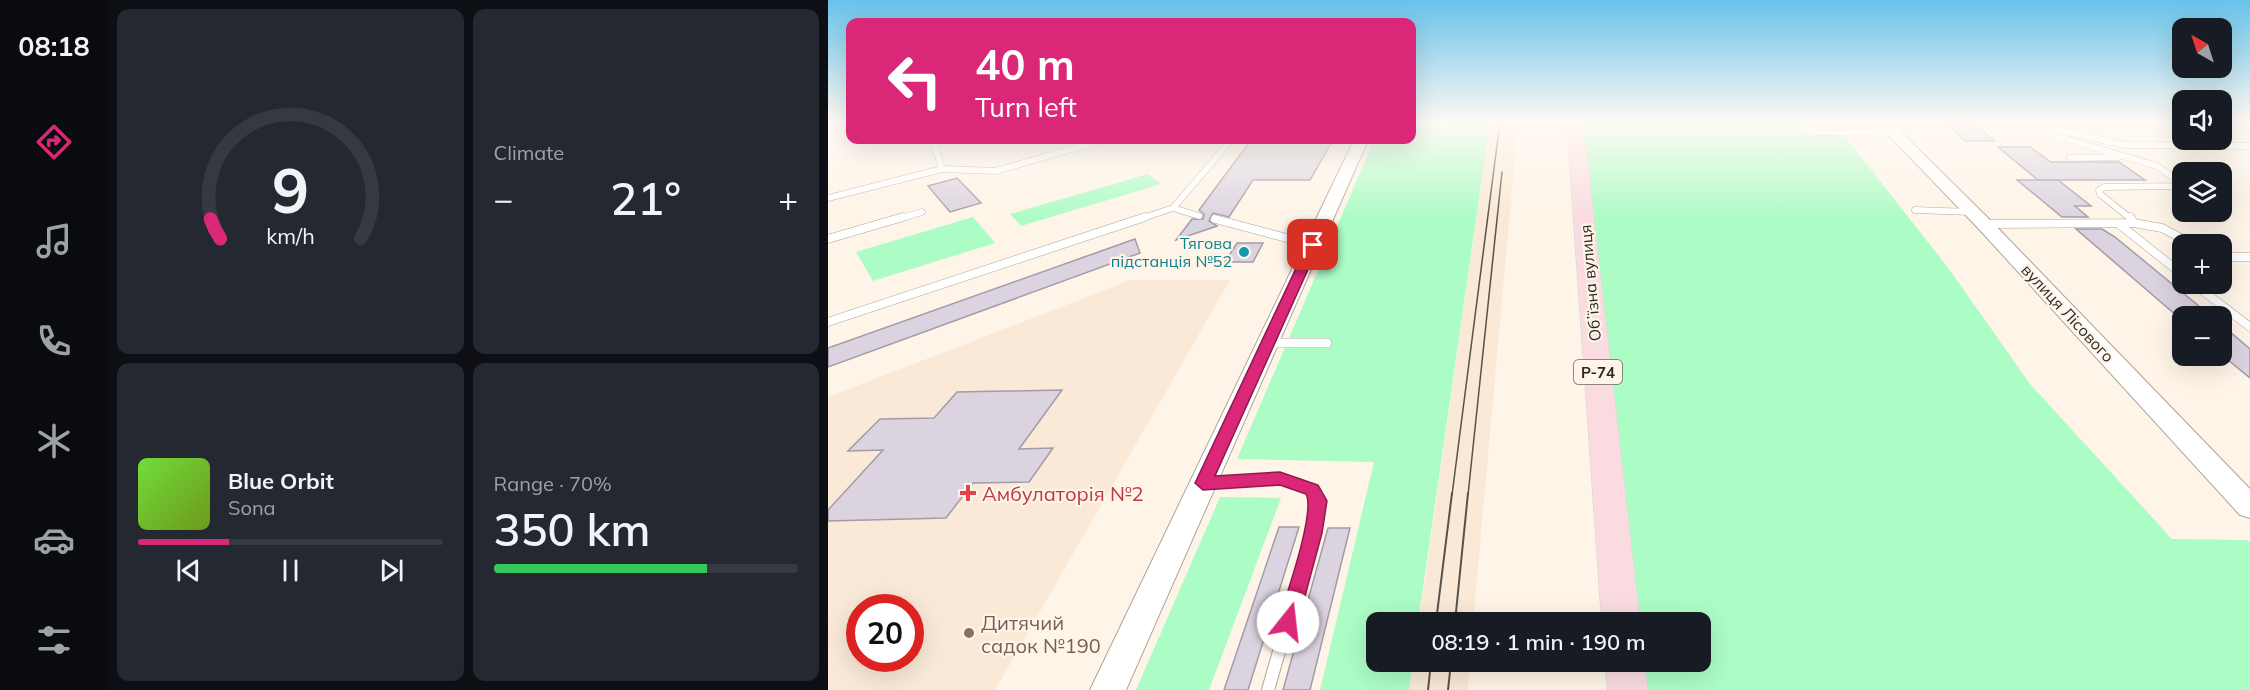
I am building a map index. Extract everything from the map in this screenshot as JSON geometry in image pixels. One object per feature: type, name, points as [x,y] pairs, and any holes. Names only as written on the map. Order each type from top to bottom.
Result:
[{"type":"main road","name":"Обʼїзна вулиця","points":[[1578,154],[1621,612]]},
{"type":"main road","points":[[1626,672],[1628,690]]},
{"type":"street","points":[[1108,690],[1355,154]]},
{"type":"street","name":"вулиця Лісового","points":[[1914,154],[2250,507]]},
{"type":"lane","points":[[937,154],[942,170]]},
{"type":"lane","points":[[828,198],[942,170],[990,172],[1053,154]]},
{"type":"lane","points":[[828,322],[1173,208],[1219,154]]},
{"type":"lane","points":[[2117,154],[2157,166],[2178,181],[2176,186],[2099,190],[2100,194],[2130,217],[2134,223]]},
{"type":"lane","points":[[2070,158],[2126,157]]},
{"type":"lane","points":[[1173,208],[1199,216]]},
{"type":"lane","points":[[1915,210],[1977,218],[2120,225],[2134,223],[2162,228],[2173,234]]},
{"type":"lane","points":[[828,239],[922,212]]},
{"type":"lane","points":[[1215,219],[1313,245]]},
{"type":"lane","points":[[2120,225],[2172,266]]},
{"type":"lane","points":[[2232,256],[2250,257]]},
{"type":"lane","points":[[2207,294],[2250,327]]},
{"type":"lane","points":[[1268,343],[1327,343]]},
{"type":"lane","points":[[1203,483],[1280,478],[1312,490],[1319,501],[1313,533],[1268,690]]},
{"type":"shaded area","points":[[1485,154],[1515,154],[1474,612],[1420,612]]},
{"type":"shaded area","name":"Амбулаторія №2","points":[[1131,280],[1230,280],[995,690],[828,690],[828,397]]},
{"type":"shaded area","points":[[1412,672],[1469,672],[1467,690],[1409,690]]},
{"type":"green space","points":[[1368,154],[1485,154],[1419,612],[1366,612],[1366,672],[1412,672],[1409,690],[1320,690],[1374,462],[1237,459]]},
{"type":"green space","points":[[1578,154],[1859,154],[1949,269],[2030,384],[2172,539],[2247,540],[2250,542],[2250,690],[1628,690],[1626,672],[1711,672],[1711,612],[1620,612]]},
{"type":"green space","points":[[1148,174],[1161,184],[1021,226],[1010,214]]},
{"type":"green space","points":[[973,217],[995,243],[873,281],[856,252]]},
{"type":"green space","points":[[1220,497],[1281,498],[1209,690],[1136,690]]},
{"type":"building","points":[[1240,154],[1325,154],[1310,180],[1253,180],[1229,217],[1213,213],[1209,221],[1217,226],[1176,240],[1192,219],[1203,219],[1204,214],[1199,210]]},
{"type":"building","points":[[2007,154],[2040,154],[2051,162],[2119,162],[2145,180],[2038,180]]},
{"type":"building","points":[[957,178],[981,203],[950,212],[928,186]]},
{"type":"building","points":[[2017,180],[2058,180],[2091,206],[2075,206],[2088,217],[2062,217]]},
{"type":"building","points":[[2076,229],[2102,229],[2115,237],[2172,284],[2172,294],[2184,294],[2199,306],[2172,306],[2172,312]]},
{"type":"building","points":[[1135,239],[1140,253],[828,367],[828,348]]},
{"type":"building","name":"Тягова підстанція №52","points":[[1237,243],[1263,243],[1253,262],[1225,262]]},
{"type":"building","points":[[2232,334],[2250,349],[2250,378],[2232,363]]},
{"type":"building","points":[[1062,390],[1019,449],[1053,448],[1029,482],[973,483],[946,518],[828,521],[828,510],[883,450],[848,451],[880,419],[934,418],[957,392]]},
{"type":"building","points":[[1279,527],[1299,527],[1248,690],[1224,690]]},
{"type":"building","points":[[1328,528],[1350,528],[1310,690],[1283,690]]},
{"type":"tram line","points":[[1452,495],[1496,154]]},
{"type":"tram line","points":[[1468,495],[1502,172]]},
{"type":"tram line","points":[[1437,612],[1452,493]]},
{"type":"tram line","points":[[1456,612],[1468,493]]},
{"type":"tram line","points":[[1428,690],[1430,672]]},
{"type":"tram line","points":[[1448,690],[1450,672]]},
{"type":"place","name":"Тягова підстанція №52","points":[[1244,252]]},
{"type":"place","name":"Амбулаторія №2","points":[[968,493]]},
{"type":"place","name":"Дитячий садок №190","points":[[969,633]]},
{"type":"route","points":[[1288,622],[1313,533],[1319,501],[1312,490],[1280,478],[1203,483],[1313,245]]}]
